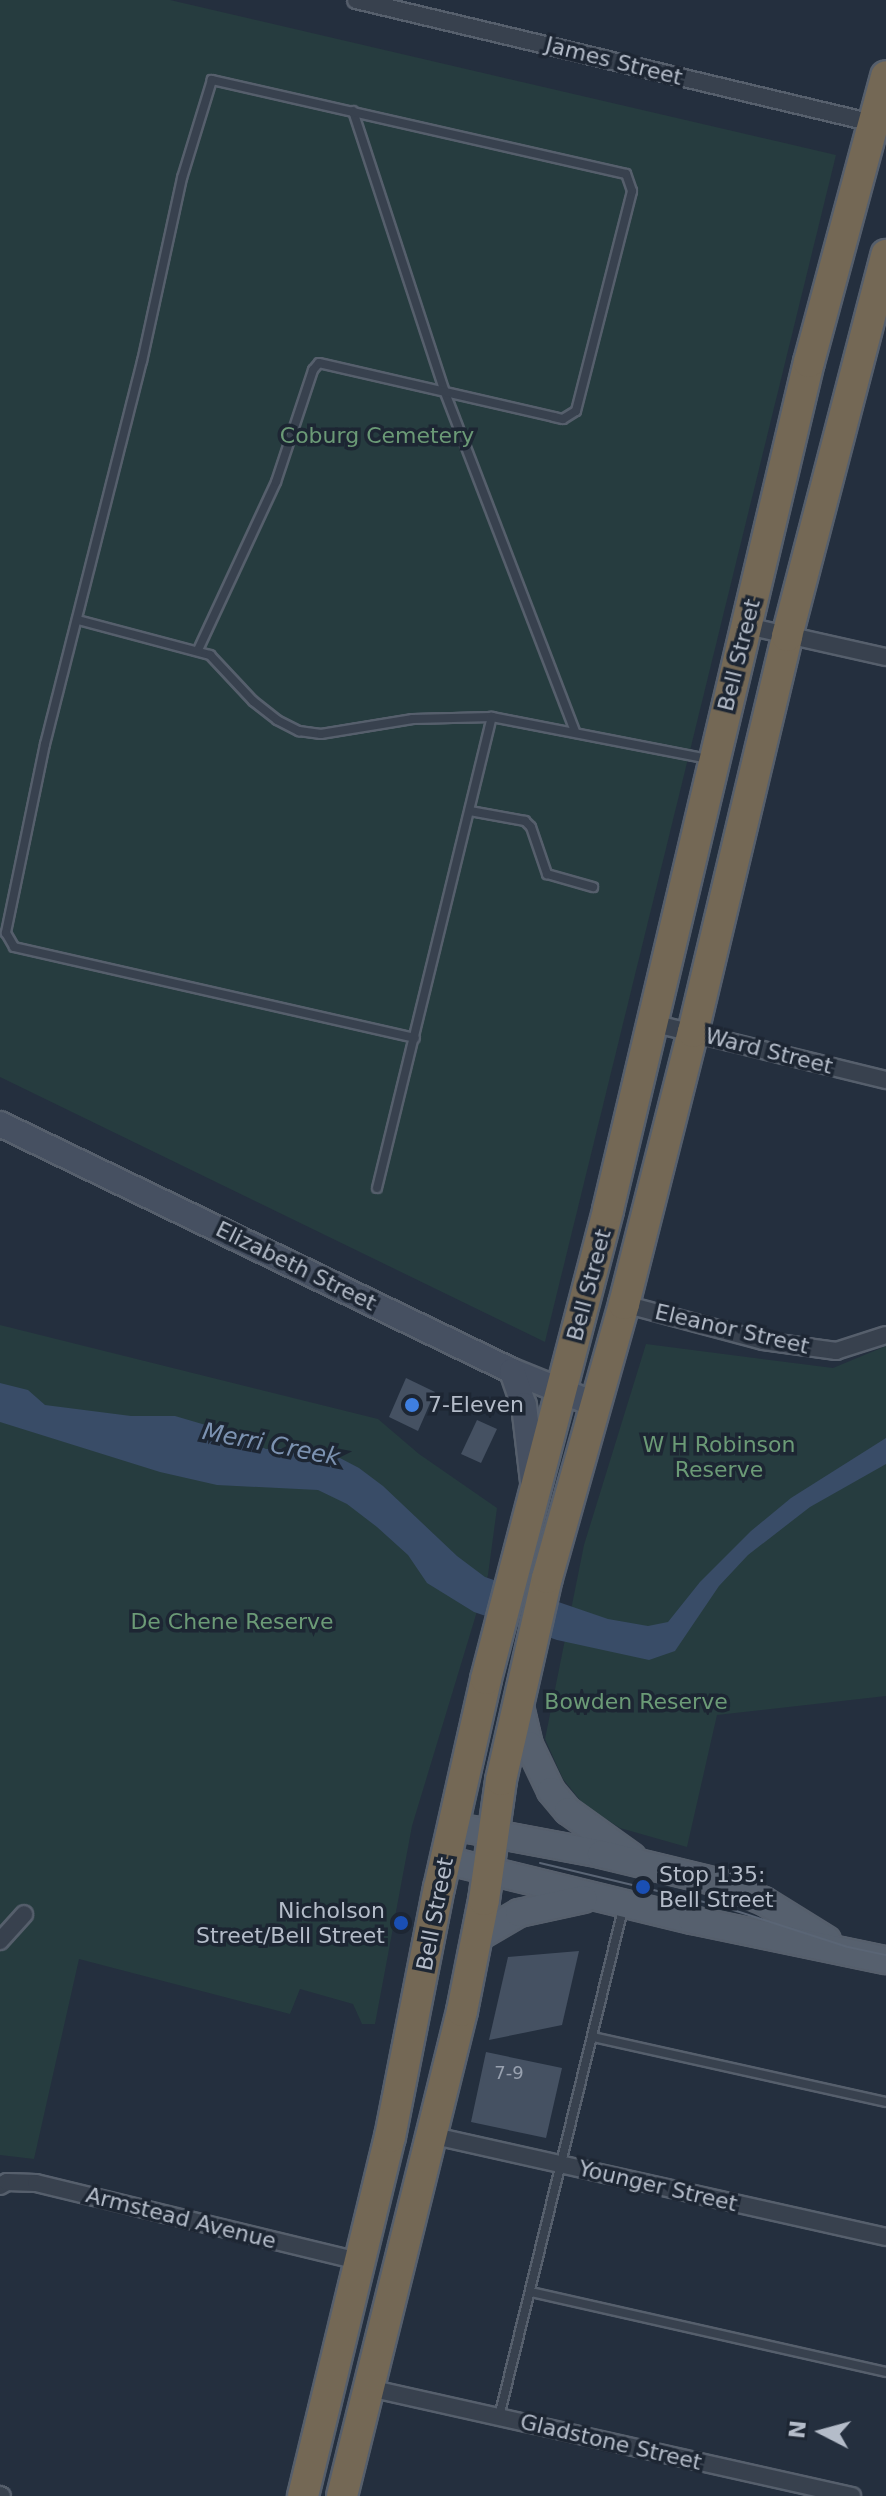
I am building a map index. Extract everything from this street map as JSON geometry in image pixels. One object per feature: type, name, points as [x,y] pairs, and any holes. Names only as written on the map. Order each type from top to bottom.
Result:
[{"type":"highway","name":"Bell Street","points":[[303,2496],[362,2262],[452,1826],[486,1679],[652,1023],[809,362],[886,76]]},
{"type":"highway","name":"Bell Street","points":[[342,2496],[462,2011],[478,1937],[520,1690],[547,1578],[624,1304],[693,1032],[787,636],[886,255]]},
{"type":"highway","points":[[417,2004],[462,2011]]},
{"type":"main road","name":"Elizabeth Street","points":[[0,1124],[512,1371],[594,1404]]},
{"type":"main road","points":[[512,1371],[524,1405],[534,1488]]},
{"type":"main road","points":[[520,1690],[529,1745],[551,1791],[568,1811],[638,1862]]},
{"type":"main road","points":[[452,1826],[638,1862],[740,1890],[856,1953]]},
{"type":"main road","points":[[445,1860],[625,1905],[886,1960]]},
{"type":"main road","points":[[478,1937],[519,1913],[594,1897]]},
{"type":"street","name":"James Street","points":[[356,0],[873,123]]},
{"type":"street","points":[[747,626],[886,657]]},
{"type":"street","name":"Ward Street","points":[[652,1023],[886,1080]]},
{"type":"street","name":"Eleanor Street","points":[[624,1304],[763,1341],[836,1351],[886,1335]]},
{"type":"street","points":[[0,1941],[24,1914]]},
{"type":"street","name":"Younger Street","points":[[430,2135],[886,2237]]},
{"type":"street","name":"Armstead Avenue","points":[[2,2179],[36,2183],[362,2262]]},
{"type":"street","name":"Gladstone Street","points":[[369,2388],[852,2496]]},
{"type":"lane","points":[[198,650],[281,469],[316,366],[325,363],[563,419],[576,411],[631,184],[626,174],[212,80],[182,178],[142,361],[6,919],[9,941],[14,947],[415,1038]]},
{"type":"lane","points":[[353,111],[444,390],[575,732]]},
{"type":"lane","points":[[78,620],[198,650],[218,660],[253,701],[277,720],[299,731],[321,734],[413,719],[492,717],[714,760]]},
{"type":"lane","points":[[377,1188],[492,717]]},
{"type":"lane","points":[[470,811],[525,821],[531,827],[547,874],[593,887]]},
{"type":"lane","points":[[499,2417],[625,1905]]},
{"type":"lane","points":[[593,2037],[886,2102]]},
{"type":"lane","points":[[531,2292],[886,2372]]},
{"type":"green space","name":"Coburg Cemetery","points":[[0,0],[170,0],[836,155],[545,1342],[0,1077]]},
{"type":"green space","name":"De Chene Reserve","points":[[0,1325],[378,1419],[419,1454],[497,1508],[488,1575],[412,1826],[375,2024],[362,2024],[353,2004],[300,1989],[290,2014],[79,1959],[34,2159],[0,2155]]},
{"type":"green space","points":[[646,1344],[833,1368],[886,1346],[886,1696],[717,1715],[687,1847],[620,1828],[584,1805],[563,1779],[545,1739],[584,1545]]},
{"type":"water","points":[[0,1383],[28,1390],[45,1405],[131,1416],[175,1416],[226,1431],[266,1449],[319,1447],[359,1468],[383,1486],[457,1556],[485,1577],[608,1619],[648,1626],[668,1622],[700,1582],[751,1531],[791,1498],[886,1438],[886,1464],[810,1507],[748,1555],[719,1586],[675,1651],[649,1660],[557,1640],[474,1612],[427,1583],[408,1555],[377,1527],[347,1504],[318,1490],[217,1485],[160,1472],[0,1422]]},
{"type":"building","name":"7-Eleven","points":[[406,1378],[435,1392],[418,1431],[389,1417]]},
{"type":"building","points":[[477,1420],[497,1429],[481,1463],[461,1454]]},
{"type":"building","points":[[579,1951],[562,2025],[489,2040],[508,1957]]},
{"type":"building","points":[[486,2052],[562,2068],[546,2138],[471,2122]]},
{"type":"tram line","points":[[540,1863],[724,1907],[848,1947],[886,1955]]},
{"type":"place","name":"7-Eleven","points":[[412,1405]]},
{"type":"place","name":"Stop 135: Bell Street","points":[[643,1887]]},
{"type":"place","name":"Nicholson Street/Bell Street","points":[[401,1923]]},
{"type":"park label","name":"W H Robinson Reserve","points":[[719,1456]]},
{"type":"park label","name":"Bowden Reserve","points":[[636,1702]]},
{"type":"water label","name":"Merri Creek","points":[[271,1445]]}]
